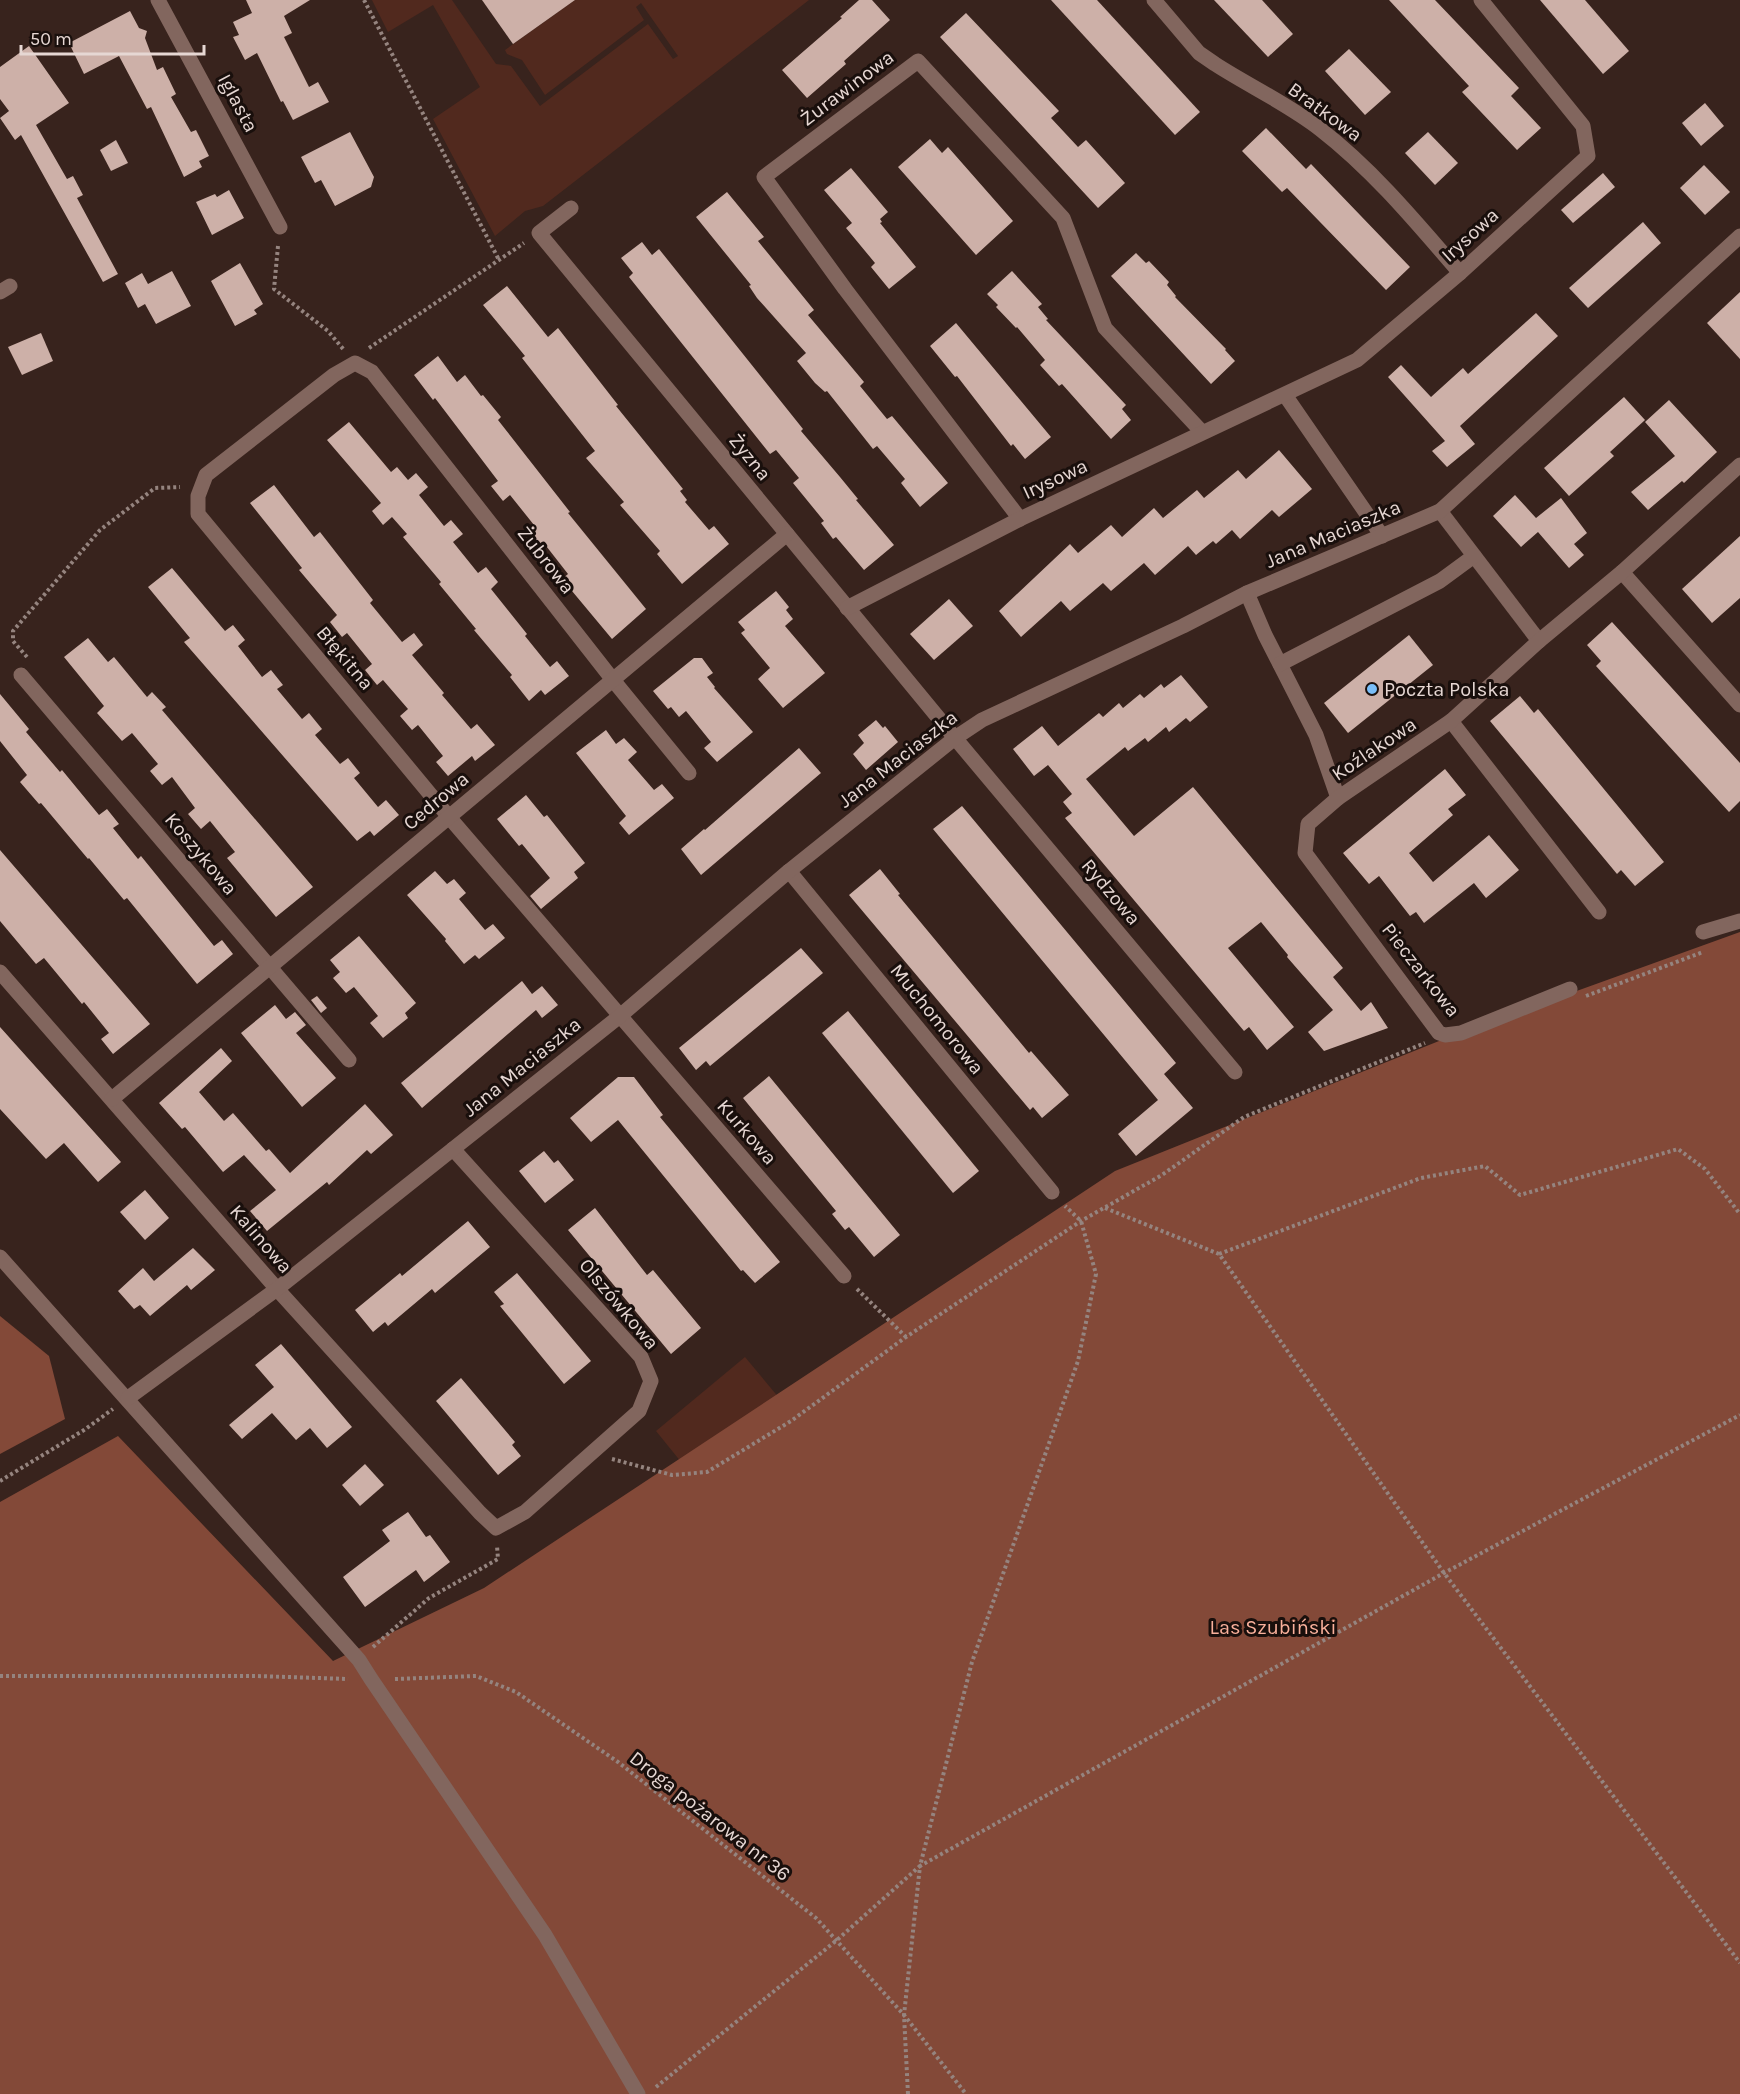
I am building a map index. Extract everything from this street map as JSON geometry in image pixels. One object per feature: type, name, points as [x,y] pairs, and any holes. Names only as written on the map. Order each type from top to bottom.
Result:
[{"type":"street","name":"Iglasta","points":[[158,0],[280,227]]},
{"type":"street","name":"Bratkowa","points":[[1154,0],[1199,53],[1310,122],[1344,149],[1397,201],[1460,273]]},
{"type":"street","name":"Irysowa","points":[[847,608],[1020,519],[1357,360],[1460,273],[1588,156],[1583,126],[1482,0]]},
{"type":"street","name":"Żurawinowa","points":[[1020,519],[852,299],[764,177],[918,61],[1063,218],[1105,328],[1202,432]]},
{"type":"street","points":[[539,233],[571,208]]},
{"type":"street","name":"Żyzna","points":[[539,233],[955,738]]},
{"type":"street","name":"Jana Maciaszka","points":[[128,1398],[277,1289],[620,1016],[789,871],[955,738],[982,720],[1183,626],[1247,592],[1440,511],[1740,236]]},
{"type":"street","points":[[206,475],[334,375],[355,363]]},
{"type":"street","name":"Żubrowa","points":[[355,363],[372,372],[613,680],[689,772]]},
{"type":"street","points":[[1285,395],[1382,536]]},
{"type":"street","name":"Koźlakowa","points":[[1305,853],[1308,824],[1338,798],[1451,722],[1539,641],[1622,572],[1740,465]]},
{"type":"street","name":"Błękitna","points":[[206,475],[198,496],[198,514],[449,817],[620,1016]]},
{"type":"street","points":[[1440,511],[1539,641]]},
{"type":"street","name":"Cedrowa","points":[[112,1099],[787,534]]},
{"type":"street","points":[[1280,664],[1440,581],[1474,556]]},
{"type":"street","points":[[1622,572],[1740,705]]},
{"type":"street","points":[[1247,592],[1316,735],[1338,798]]},
{"type":"street","name":"Koszykowa","points":[[21,675],[349,1060]]},
{"type":"street","points":[[1451,722],[1599,912]]},
{"type":"street","name":"Rydzowa","points":[[955,738],[1235,1072]]},
{"type":"street","name":"Pieczarkowa","points":[[1305,853],[1440,1033],[1445,1035],[1461,1033],[1570,989]]},
{"type":"street","name":"Muchomorowa","points":[[789,871],[1052,1192]]},
{"type":"street","points":[[1703,932],[1740,921]]},
{"type":"street","name":"Kalinowa","points":[[0,972],[277,1289],[496,1528]]},
{"type":"street","name":"Kurkowa","points":[[620,1016],[844,1276]]},
{"type":"street","name":"Olszówkowa","points":[[453,1149],[641,1357],[651,1382],[639,1411],[525,1512],[496,1528]]},
{"type":"street","points":[[0,1257],[359,1660],[545,1935],[638,2094]]},
{"type":"path","points":[[364,0],[499,261]]},
{"type":"path","points":[[280,227],[274,289],[328,331],[355,363],[372,345],[539,233]]},
{"type":"path","points":[[14,641],[13,631],[100,530],[155,488],[182,487],[206,475]]},
{"type":"path","points":[[1554,996],[1571,1000],[1583,997],[1702,953],[1712,947],[1724,926]]},
{"type":"path","points":[[591,1454],[672,1476],[707,1472],[790,1421],[906,1337],[1081,1221],[1162,1175],[1244,1117],[1434,1040],[1440,1033]]},
{"type":"path","points":[[1220,1254],[1421,1178],[1485,1166],[1520,1196],[1678,1149],[1705,1169],[1740,1214]]},
{"type":"path","points":[[1105,1208],[1220,1254],[1444,1573],[1740,1963]]},
{"type":"path","points":[[908,2094],[904,2015],[920,1866],[972,1662],[1078,1361],[1096,1274],[1081,1221]]},
{"type":"path","points":[[844,1276],[906,1337]]},
{"type":"path","points":[[0,1481],[84,1430],[128,1398]]},
{"type":"path","points":[[648,2094],[837,1940],[920,1866],[1444,1573],[1740,1415]]},
{"type":"path","points":[[359,1660],[429,1598],[498,1559],[496,1528]]},
{"type":"path","name":"Droga pożarowa nr 36","points":[[0,1676],[257,1676],[371,1679],[476,1676],[516,1692],[618,1762],[816,1918],[904,2015],[966,2094]]},
{"type":"shaded area","points":[[372,0],[452,0],[496,64],[511,66],[540,106],[648,24],[673,59],[678,56],[641,3],[636,7],[644,20],[545,95],[522,60],[507,54],[505,50],[575,0],[809,0],[543,206],[525,211],[495,236],[433,119],[480,87],[433,5],[388,32]]},
{"type":"shaded area","points":[[745,1357],[780,1399],[690,1473],[656,1431]]},
{"type":"green space","name":"Las Szubiński","points":[[1740,932],[1740,2094],[0,2094],[0,1502],[118,1436],[333,1661],[484,1588],[1115,1171],[1444,1039]]},
{"type":"green space","points":[[0,1316],[49,1356],[65,1419],[0,1454]]},
{"type":"building","points":[[246,0],[310,0],[284,16],[292,33],[284,37],[309,87],[318,82],[329,102],[293,120],[283,101],[281,102],[257,53],[245,60],[233,37],[239,35],[233,22],[252,13]]},
{"type":"building","points":[[482,0],[575,0],[513,44]]},
{"type":"building","points":[[859,0],[872,0],[890,20],[844,61],[846,64],[807,98],[782,70],[842,18],[840,17]]},
{"type":"building","points":[[1051,0],[1097,0],[1200,112],[1175,135]]},
{"type":"building","points":[[1214,0],[1262,0],[1293,34],[1268,57]]},
{"type":"building","points":[[1389,0],[1435,0],[1519,88],[1511,96],[1541,128],[1517,150],[1462,92],[1469,86]]},
{"type":"building","points":[[1540,0],[1585,0],[1629,51],[1603,74]]},
{"type":"building","points":[[130,11],[139,28],[147,31],[145,38],[157,70],[163,67],[176,94],[171,97],[191,132],[196,130],[209,156],[199,161],[202,167],[184,177],[151,107],[147,109],[119,56],[84,74],[69,43]]},
{"type":"building","points":[[966,13],[1059,111],[1051,118],[1078,147],[1086,140],[1125,183],[1098,208],[940,37]]},
{"type":"building","points":[[29,46],[69,103],[36,125],[67,179],[73,176],[83,195],[77,198],[118,274],[103,282],[21,135],[15,140],[0,118],[9,111],[0,99],[0,67]]},
{"type":"building","points":[[1349,49],[1391,92],[1365,115],[1325,71]]},
{"type":"building","points":[[1705,103],[1724,126],[1701,146],[1682,123]]},
{"type":"building","points":[[1266,128],[1306,169],[1311,164],[1410,267],[1386,290],[1287,188],[1282,192],[1242,151]]},
{"type":"building","points":[[350,132],[374,177],[371,187],[335,206],[321,180],[315,183],[301,157]]},
{"type":"building","points":[[1428,132],[1458,163],[1435,185],[1405,153]]},
{"type":"building","points":[[930,139],[942,153],[948,147],[1013,221],[976,255],[898,167]]},
{"type":"building","points":[[116,140],[128,163],[111,171],[100,150]]},
{"type":"building","points":[[1704,165],[1730,192],[1705,215],[1680,188]]},
{"type":"building","points":[[851,168],[888,212],[880,219],[882,222],[880,223],[916,267],[889,289],[871,267],[875,263],[846,228],[852,223],[824,190]]},
{"type":"building","points":[[1603,173],[1615,187],[1573,223],[1561,210]]},
{"type":"building","points":[[229,190],[244,218],[212,235],[196,202],[215,194],[217,197]]},
{"type":"building","points":[[727,192],[764,237],[758,241],[814,310],[808,315],[864,382],[860,386],[887,419],[892,416],[948,483],[920,507],[901,483],[905,479],[877,446],[873,449],[827,391],[825,392],[815,383],[797,361],[806,353],[757,298],[749,286],[751,285],[696,217]]},
{"type":"building","points":[[1643,222],[1661,243],[1588,308],[1569,288]]},
{"type":"building","points":[[642,242],[652,255],[659,249],[803,429],[801,431],[894,545],[864,570],[836,537],[833,539],[821,523],[824,521],[793,483],[799,478],[776,450],[770,454],[629,277],[633,273],[621,258]]},
{"type":"building","points":[[1136,253],[1146,263],[1149,261],[1169,282],[1167,285],[1175,297],[1235,361],[1211,384],[1111,276]]},
{"type":"building","points":[[240,263],[263,304],[254,310],[257,314],[235,326],[211,281]]},
{"type":"building","points":[[172,271],[191,306],[156,324],[145,304],[138,308],[125,283],[142,273],[148,284]]},
{"type":"building","points":[[1012,271],[1042,304],[1038,307],[1048,319],[1046,320],[1126,405],[1122,409],[1131,420],[1111,439],[1062,384],[1059,386],[1040,365],[1045,360],[1017,327],[996,307],[998,305],[987,294]]},
{"type":"building","points":[[507,286],[548,337],[558,328],[618,405],[616,406],[683,489],[680,491],[687,500],[685,502],[709,530],[714,526],[729,544],[682,584],[657,554],[660,551],[620,505],[624,502],[586,458],[595,451],[522,358],[525,356],[483,305]]},
{"type":"building","points":[[1740,292],[1740,359],[1707,323]]},
{"type":"building","points":[[1536,313],[1558,336],[1460,426],[1475,444],[1447,467],[1432,451],[1445,441],[1388,377],[1401,365],[1431,397],[1463,368],[1468,374]]},
{"type":"building","points":[[956,323],[1051,437],[1025,459],[1013,444],[1011,446],[957,376],[955,377],[930,346]]},
{"type":"building","points":[[41,333],[53,361],[22,375],[8,347]]},
{"type":"building","points":[[438,356],[457,382],[465,375],[481,396],[483,395],[501,417],[498,420],[570,512],[568,513],[646,609],[612,639],[562,579],[568,574],[543,542],[538,546],[526,531],[534,525],[510,495],[503,501],[491,486],[498,481],[435,398],[433,400],[414,375]]},
{"type":"building","points":[[1624,397],[1645,420],[1610,452],[1614,456],[1569,496],[1544,468]]},
{"type":"building","points":[[1669,400],[1717,452],[1684,483],[1682,481],[1648,510],[1631,492],[1675,456],[1645,422]]},
{"type":"building","points":[[349,422],[391,472],[397,467],[408,480],[416,473],[428,487],[419,495],[444,526],[451,520],[463,534],[453,542],[478,573],[486,567],[498,582],[491,589],[527,634],[525,636],[550,667],[557,661],[569,676],[545,695],[541,690],[529,701],[510,677],[512,675],[439,584],[441,582],[403,537],[407,534],[392,517],[383,525],[372,511],[381,503],[327,440]]},
{"type":"building","points":[[1279,450],[1312,489],[1279,517],[1272,510],[1240,539],[1232,530],[1216,544],[1213,541],[1196,555],[1188,546],[1155,575],[1144,563],[1111,591],[1103,583],[1070,611],[1061,601],[1021,637],[999,611],[1070,544],[1078,553],[1111,525],[1122,537],[1154,508],[1163,518],[1197,490],[1204,498],[1238,470],[1246,479]]},
{"type":"building","points":[[274,485],[314,537],[320,532],[373,600],[370,603],[402,642],[414,633],[423,645],[412,655],[471,729],[477,724],[495,745],[475,761],[472,756],[448,776],[436,762],[443,756],[418,725],[412,730],[400,716],[408,709],[383,680],[377,685],[365,670],[372,664],[347,633],[342,637],[330,622],[337,615],[299,570],[302,568],[250,503]]},
{"type":"building","points":[[1515,495],[1536,518],[1561,498],[1587,533],[1574,544],[1584,555],[1569,568],[1538,532],[1521,547],[1493,516]]},
{"type":"building","points":[[1740,536],[1740,598],[1712,623],[1682,589]]},
{"type":"building","points":[[172,568],[225,631],[233,625],[245,640],[238,646],[262,677],[271,670],[283,685],[277,689],[302,719],[309,713],[322,729],[315,735],[340,764],[348,758],[360,773],[354,778],[378,807],[386,800],[399,815],[374,836],[370,831],[357,841],[184,642],[190,638],[148,587]]},
{"type":"building","points":[[776,591],[789,607],[786,610],[793,619],[785,626],[825,673],[783,708],[758,679],[770,668],[741,633],[745,630],[738,622]]},
{"type":"building","points":[[949,599],[973,626],[934,660],[910,634]]},
{"type":"building","points":[[1612,622],[1740,763],[1740,801],[1729,812],[1596,666],[1601,661],[1587,645]]},
{"type":"building","name":"Poczta Polska","points":[[1409,635],[1433,665],[1348,733],[1324,703]]},
{"type":"building","points":[[88,638],[108,662],[114,657],[147,697],[152,692],[166,707],[162,710],[313,887],[276,917],[227,858],[235,852],[210,821],[201,829],[188,814],[195,808],[172,777],[162,785],[150,771],[158,764],[132,733],[122,741],[97,713],[104,706],[64,657]]},
{"type":"building","points":[[694,658],[702,658],[713,673],[707,677],[714,688],[753,732],[717,762],[704,748],[711,742],[686,711],[679,717],[671,707],[668,709],[653,691]]},
{"type":"building","points":[[1181,675],[1208,707],[1190,722],[1186,718],[1169,732],[1166,727],[1148,742],[1145,738],[1128,751],[1125,747],[1086,779],[1134,836],[1193,787],[1343,968],[1333,977],[1361,1011],[1371,1002],[1388,1028],[1324,1051],[1308,1032],[1333,1010],[1287,957],[1288,955],[1261,922],[1228,948],[1294,1027],[1267,1050],[1249,1027],[1244,1031],[1065,818],[1072,813],[1063,802],[1072,794],[1048,765],[1034,776],[1013,749],[1042,726],[1058,746],[1099,713],[1103,717],[1119,703],[1123,708],[1140,694],[1144,698],[1161,684],[1164,688]]},
{"type":"building","points":[[0,694],[29,729],[26,732],[60,772],[62,770],[99,815],[107,809],[119,824],[113,828],[138,859],[141,856],[214,946],[222,940],[233,954],[197,984],[127,898],[124,900],[41,803],[39,804],[20,782],[27,775],[0,741]]},
{"type":"building","points":[[1520,696],[1534,713],[1538,709],[1664,862],[1635,886],[1621,870],[1617,874],[1490,721]]},
{"type":"building","points":[[876,720],[883,728],[885,726],[898,742],[866,770],[853,754],[864,743],[858,735]]},
{"type":"building","points":[[606,730],[616,744],[624,738],[637,752],[628,760],[654,790],[662,784],[674,798],[629,835],[619,823],[626,816],[576,753]]},
{"type":"building","points":[[799,748],[821,773],[701,875],[681,849]]},
{"type":"building","points":[[1445,769],[1466,795],[1448,809],[1453,815],[1409,853],[1433,882],[1489,835],[1519,870],[1486,898],[1474,883],[1424,923],[1416,912],[1410,916],[1379,876],[1369,884],[1343,853]]},
{"type":"building","points":[[526,795],[544,817],[547,815],[585,863],[574,872],[578,878],[541,909],[530,896],[550,878],[522,844],[519,846],[497,819]]},
{"type":"building","points":[[962,806],[1176,1063],[1164,1074],[1193,1108],[1136,1156],[1118,1134],[1158,1100],[933,829]]},
{"type":"building","points":[[0,850],[150,1024],[113,1054],[101,1039],[109,1033],[84,1002],[82,1004],[44,958],[36,964],[0,921]]},
{"type":"building","points":[[880,869],[900,894],[898,895],[1029,1053],[1031,1051],[1069,1095],[1042,1118],[1033,1107],[1030,1110],[849,895]]},
{"type":"building","points":[[435,871],[447,884],[454,879],[466,893],[459,899],[485,930],[493,924],[505,938],[479,959],[475,955],[464,964],[445,941],[446,939],[407,895]]},
{"type":"building","points":[[359,936],[416,1003],[405,1013],[408,1018],[383,1038],[370,1023],[378,1016],[354,987],[346,993],[333,978],[340,972],[330,960]]},
{"type":"building","points":[[801,948],[823,973],[710,1066],[706,1061],[696,1070],[679,1048]]},
{"type":"building","points":[[522,981],[532,994],[542,986],[558,1005],[542,1018],[536,1010],[422,1108],[401,1083]]},
{"type":"building","points":[[317,996],[327,1008],[321,1013],[311,1000]]},
{"type":"building","points":[[275,1005],[286,1019],[295,1012],[306,1025],[296,1033],[336,1078],[302,1107],[241,1033]]},
{"type":"building","points":[[848,1011],[979,1171],[953,1193],[822,1033]]},
{"type":"building","points":[[0,1027],[121,1162],[98,1182],[64,1143],[46,1159],[0,1109]]},
{"type":"building","points":[[221,1048],[232,1061],[199,1092],[224,1121],[233,1113],[266,1151],[269,1149],[290,1173],[365,1104],[393,1135],[371,1154],[367,1150],[329,1185],[327,1182],[267,1231],[250,1211],[276,1190],[244,1155],[223,1172],[185,1127],[182,1129],[159,1103]]},
{"type":"building","points":[[769,1076],[900,1235],[874,1257],[849,1227],[845,1230],[832,1214],[836,1211],[743,1098]]},
{"type":"building","points":[[618,1077],[634,1077],[663,1115],[660,1117],[780,1262],[755,1283],[743,1270],[741,1271],[618,1120],[591,1142],[570,1118]]},
{"type":"building","points":[[544,1151],[554,1163],[558,1160],[574,1180],[545,1203],[519,1171]]},
{"type":"building","points":[[145,1190],[169,1218],[145,1240],[120,1212]]},
{"type":"building","points":[[595,1208],[647,1275],[653,1270],[701,1328],[671,1354],[568,1230]]},
{"type":"building","points":[[468,1221],[490,1247],[435,1293],[432,1289],[388,1326],[385,1322],[373,1332],[355,1310],[400,1273],[402,1276]]},
{"type":"building","points":[[193,1248],[215,1270],[191,1290],[187,1285],[150,1316],[140,1305],[134,1309],[118,1291],[143,1268],[154,1281]]},
{"type":"building","points":[[517,1273],[591,1361],[564,1384],[500,1306],[504,1304],[494,1292]]},
{"type":"building","points":[[281,1344],[352,1427],[327,1448],[310,1428],[296,1440],[272,1413],[242,1439],[229,1425],[274,1387],[255,1365]]},
{"type":"building","points":[[461,1378],[515,1442],[512,1445],[521,1456],[498,1475],[436,1401]]},
{"type":"building","points":[[365,1464],[384,1485],[360,1506],[342,1485]]},
{"type":"building","points":[[408,1512],[426,1537],[430,1535],[450,1562],[424,1582],[416,1570],[365,1607],[343,1577],[390,1541],[382,1530]]},
{"type":"place","name":"Poczta Polska","points":[[1372,689]]}]
